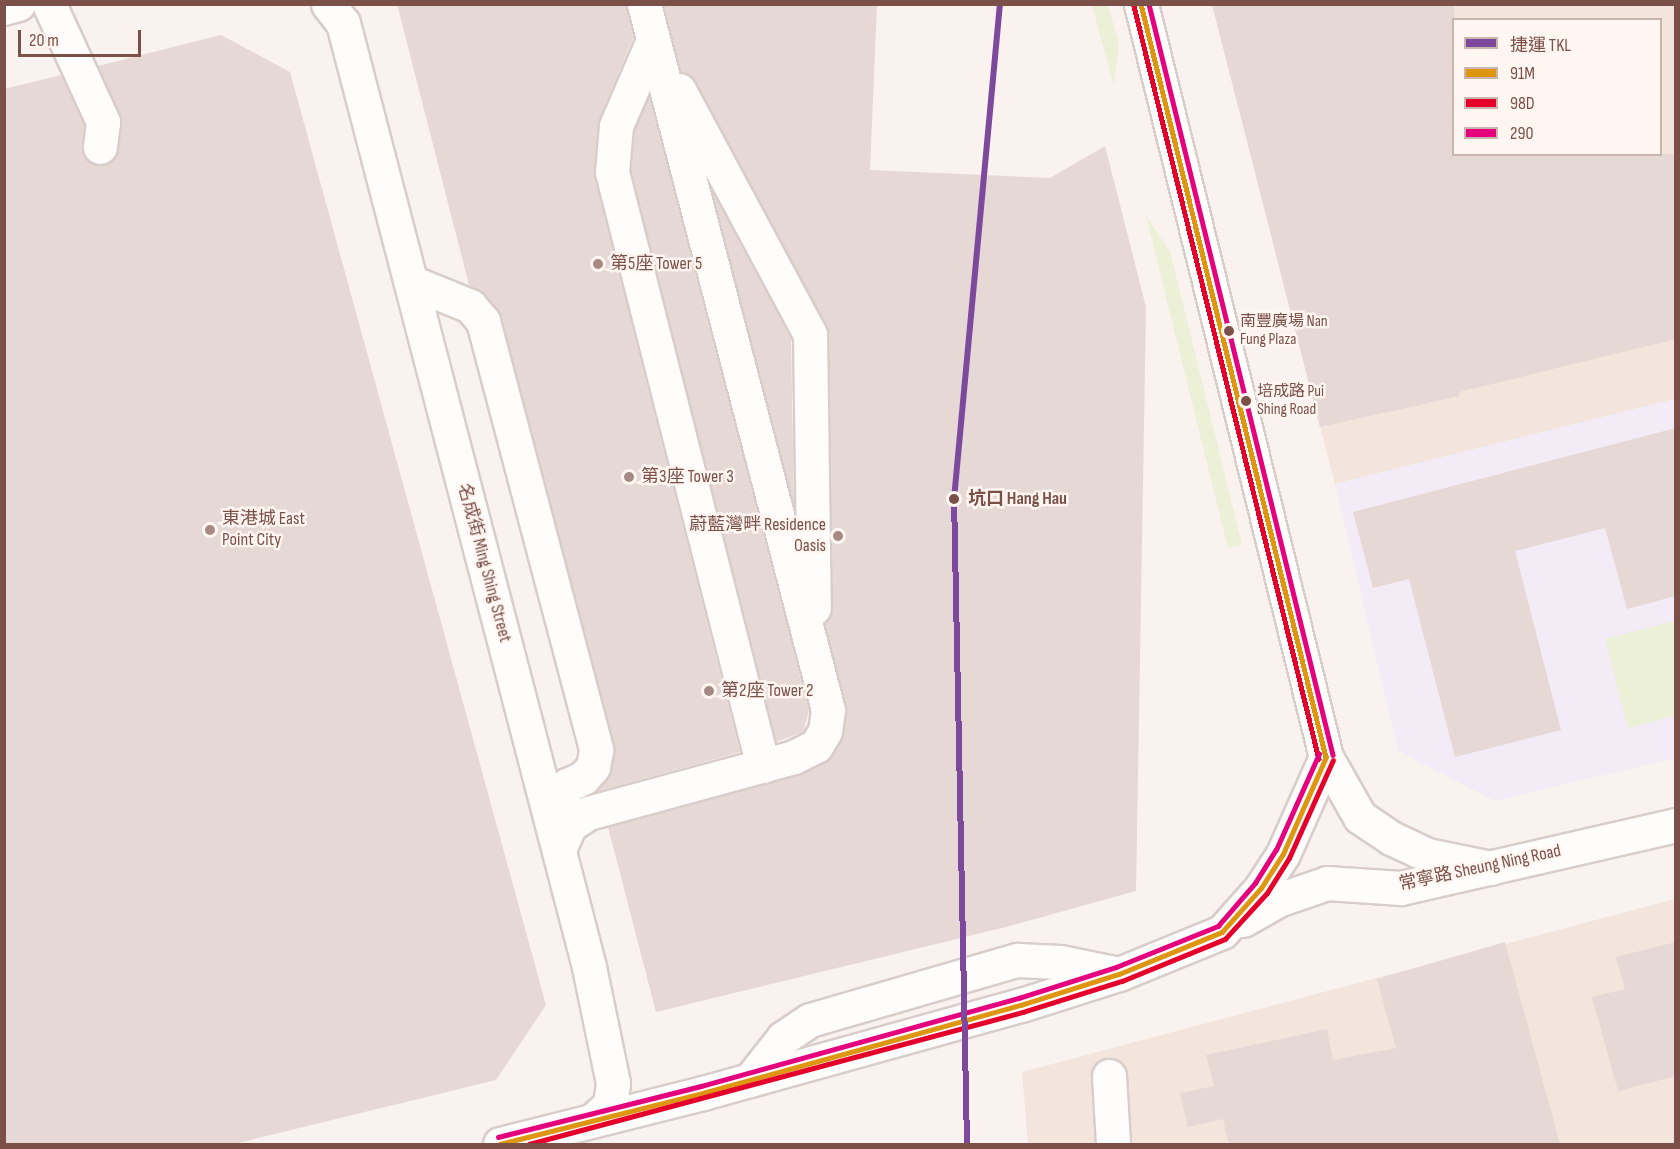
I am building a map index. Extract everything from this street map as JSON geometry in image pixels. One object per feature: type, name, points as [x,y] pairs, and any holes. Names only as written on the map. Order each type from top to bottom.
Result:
[{"type":"street","points":[[4,8],[18,4]]},
{"type":"street","points":[[49,4],[103,122],[100,147]]},
{"type":"street","name":"名成街 Ming Shing Street","points":[[328,4],[343,24],[560,847],[613,1083],[610,1105],[593,1120]]},
{"type":"street","points":[[560,847],[570,825],[588,813],[794,758],[816,746],[825,731],[828,710],[644,4]]},
{"type":"street","points":[[1141,4],[1326,757],[1360,817],[1391,838],[1427,855],[1491,868]]},
{"type":"street","points":[[653,40],[810,334],[816,665]]},
{"type":"street","points":[[653,40],[616,126],[612,172],[763,766]]},
{"type":"street","points":[[411,282],[470,306],[483,321],[595,739],[593,767],[583,778],[567,785],[559,804],[560,847]]},
{"type":"street","name":"常寧路 Sheung Ning Road","points":[[1222,932],[1261,888],[1283,854],[1326,757]]},
{"type":"street","name":"常寧路 Sheung Ning Road","points":[[500,1144],[750,1080],[1119,974],[1222,932],[1278,900],[1327,883],[1401,888],[1676,825]]},
{"type":"street","points":[[750,1080],[783,1038],[810,1020],[1017,960],[1060,962],[1119,974]]},
{"type":"street","points":[[1109,1076],[1113,1144]]},
{"type":"shaded area","name":"南豐廣場 Nan Fung Plaza","points":[[1212,5],[1675,5],[1675,399],[1335,484]]},
{"type":"shaded area","points":[[1675,399],[1675,758],[1495,801],[1398,751],[1335,484]]},
{"type":"shaded area","points":[[1675,899],[1675,1144],[1028,1144],[1022,1072]]},
{"type":"green space","points":[[1092,5],[1108,5],[1119,44],[1114,86]]},
{"type":"green space","points":[[1146,216],[1170,251],[1242,545],[1228,548]]},
{"type":"green space","points":[[1675,621],[1675,716],[1628,728],[1605,639]]},
{"type":"building","points":[[397,4],[626,4],[633,38],[599,119],[594,176],[740,752],[599,791],[611,771],[614,745],[501,316],[484,294],[469,285]]},
{"type":"building","points":[[664,4],[877,4],[870,170],[1050,178],[1105,146],[1146,307],[1136,891],[1006,927],[656,1012],[608,827],[802,774],[832,756],[843,734],[847,712],[825,623],[833,608],[829,333],[696,81],[681,72]]},
{"type":"building","name":"南豐廣場 Nan Fung Plaza","points":[[1212,4],[1454,4],[1454,18],[1452,18],[1452,156],[1662,156],[1662,154],[1676,154],[1676,339],[1459,392],[1460,396],[1320,427]]},
{"type":"building","name":"東港城 East Point City","points":[[221,35],[290,72],[546,1005],[496,1080],[234,1144],[4,1144],[4,89],[61,75],[84,125],[83,155],[89,162],[107,164],[118,150],[122,124],[98,66]]},
{"type":"building","points":[[649,97],[809,711],[803,732],[776,742],[631,170],[634,131]]},
{"type":"building","points":[[712,192],[791,339],[794,504]]},
{"type":"building","points":[[1676,428],[1676,596],[1627,609],[1605,528],[1515,551],[1561,730],[1455,757],[1409,579],[1373,588],[1353,512]]},
{"type":"building","points":[[1505,942],[1560,1144],[1229,1144],[1223,1119],[1188,1127],[1180,1093],[1214,1086],[1206,1055],[1327,1029],[1333,1060],[1396,1048],[1377,979]]},
{"type":"building","points":[[1676,942],[1676,1076],[1618,1091],[1592,997],[1625,989],[1616,957]]},
{"type":"metro line","name":"TKL","points":[[967,1144],[954,499],[1000,4]]},
{"type":"transit line","name":"91M","points":[[1141,4],[1326,757]]},
{"type":"transit line","name":"290","points":[[1149,4],[1333,755]]},
{"type":"transit line","name":"98D","points":[[1134,6],[1319,759]]},
{"type":"transit line","name":"290","points":[[498,1137],[701,1086],[1019,998],[1116,967],[1218,926],[1255,883],[1276,850],[1319,754]]},
{"type":"transit line","name":"91M","points":[[500,1144],[703,1093],[1021,1005],[1119,974],[1222,932],[1261,888],[1283,854],[1326,757]]},
{"type":"transit line","name":"98D","points":[[529,1144],[1023,1012],[1122,981],[1225,939],[1267,893],[1289,858],[1333,760]]},
{"type":"place","name":"第5座 Tower 5","points":[[598,264]]},
{"type":"place","name":"南豐廣場 Nan Fung Plaza","points":[[1229,331]]},
{"type":"place","name":"培成路 Pui Shing Road","points":[[1246,401]]},
{"type":"place","name":"第3座 Tower 3","points":[[629,477]]},
{"type":"place","name":"坑口 Hang Hau","points":[[954,499]]},
{"type":"place","name":"東港城 East Point City","points":[[210,530]]},
{"type":"place","name":"蔚藍灣畔 Residence Oasis","points":[[838,536]]},
{"type":"place","name":"第2座 Tower 2","points":[[709,691]]}]
